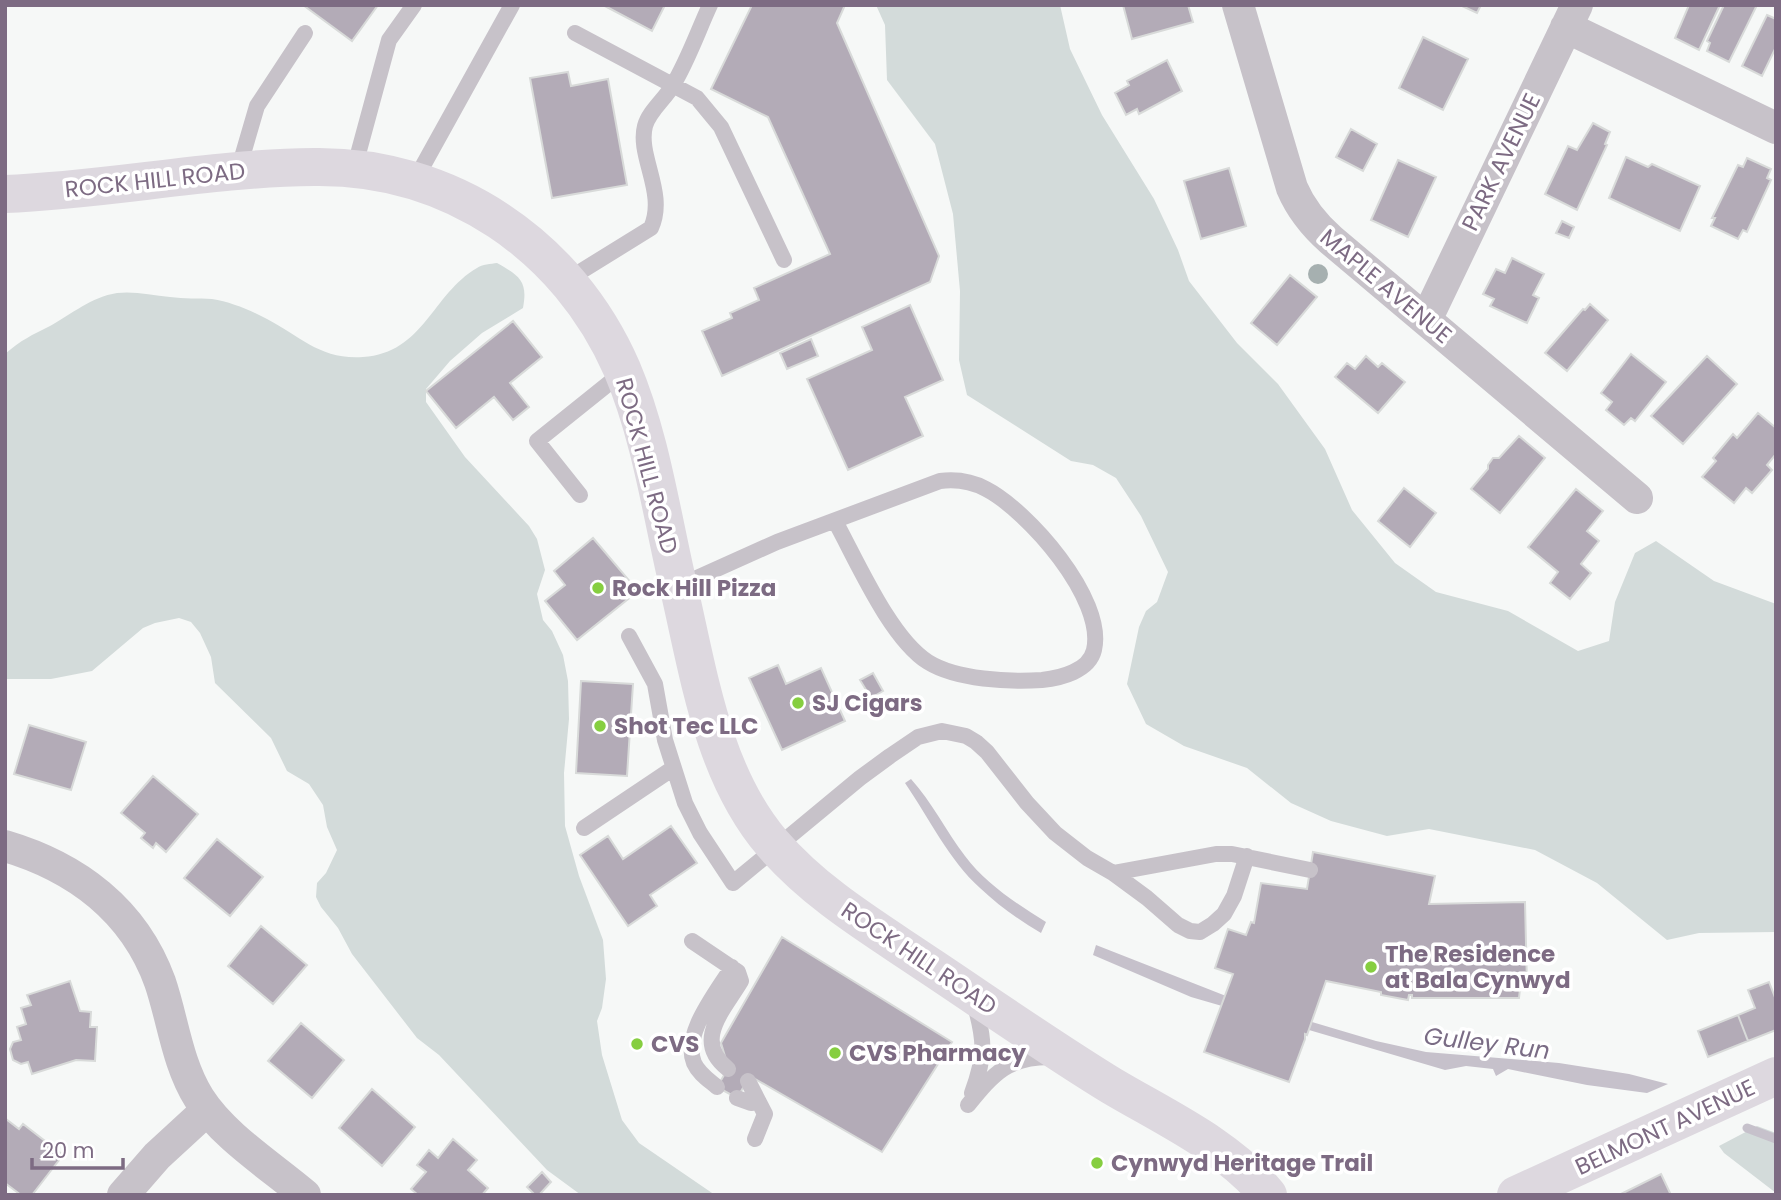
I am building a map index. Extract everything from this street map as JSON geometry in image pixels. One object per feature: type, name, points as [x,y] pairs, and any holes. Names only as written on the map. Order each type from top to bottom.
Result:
[{"type":"main road","name":"ROCK HILL ROAD","points":[[5,194],[238,171],[315,167],[354,169],[415,180],[467,202],[502,222],[546,257],[568,280],[602,330],[623,372],[638,413],[708,709],[728,768],[752,816],[776,847],[828,896],[1066,1057],[1225,1154],[1268,1195]]},
{"type":"main road","name":"BELMONT AVENUE","points":[[1516,1195],[1776,1076]]},
{"type":"street","name":"MAPLE AVENUE","points":[[1238,5],[1292,188],[1297,201],[1314,223],[1637,498]]},
{"type":"street","name":"PARK AVENUE","points":[[1426,320],[1571,16]]},
{"type":"street","points":[[1571,16],[1776,128]]},
{"type":"street","points":[[5,846],[49,861],[78,877],[128,925],[146,951],[160,981],[184,1065],[197,1096],[234,1137],[305,1195]]},
{"type":"street","points":[[124,1195],[157,1156],[207,1110]]},
{"type":"lane","points":[[354,169],[389,40],[414,5]]},
{"type":"lane","points":[[415,180],[512,5]]},
{"type":"lane","points":[[568,280],[651,228],[656,216],[645,140],[646,124],[674,84],[710,5]]},
{"type":"lane","points":[[238,171],[257,106],[305,33]]},
{"type":"lane","points":[[575,33],[697,98],[721,127],[784,260]]},
{"type":"lane","points":[[580,495],[537,441],[623,372]]},
{"type":"lane","points":[[678,586],[777,542],[940,481],[967,481],[986,489],[1014,507],[1042,535],[1075,582],[1093,621],[1094,652],[1077,670],[1060,678],[1029,681],[973,676],[944,670],[926,661],[888,617],[835,521]]},
{"type":"lane","points":[[629,636],[655,684],[672,769],[685,803],[700,834],[733,883],[860,778],[908,743],[929,733],[942,732],[966,736],[976,742],[988,752],[1027,803],[1055,833],[1087,858],[1113,873],[1178,925],[1200,932],[1224,914],[1234,896],[1247,856]]},
{"type":"lane","points":[[584,828],[672,769]]},
{"type":"lane","points":[[1113,873],[1216,853],[1247,856],[1310,870]]},
{"type":"lane","points":[[692,941],[732,967],[738,972],[741,981],[711,1035],[714,1056],[728,1069]]},
{"type":"lane","points":[[718,1087],[701,1074],[695,1064],[691,1043],[694,1030],[732,967]]},
{"type":"lane","points":[[971,993],[984,1045],[978,1076],[968,1105],[988,1081],[1012,1063],[1036,1057],[1066,1057]]},
{"type":"lane","points":[[748,1081],[765,1114],[755,1139]]},
{"type":"lane","points":[[737,1098],[751,1103],[759,1102]]},
{"type":"shaded area","points":[[876,5],[1060,5],[1070,49],[1102,115],[1154,199],[1189,281],[1237,343],[1278,384],[1325,449],[1352,510],[1395,563],[1436,592],[1508,611],[1578,651],[1609,641],[1615,602],[1635,553],[1656,541],[1714,581],[1776,604],[1776,932],[1699,933],[1667,940],[1597,883],[1535,850],[1429,829],[1387,836],[1331,821],[1291,803],[1247,768],[1184,746],[1146,724],[1127,684],[1139,627],[1146,611],[1157,602],[1168,572],[1141,516],[1116,478],[1093,465],[1071,461],[967,395],[959,360],[960,291],[953,214],[935,144],[887,80],[885,25]]},
{"type":"shaded area","points":[[497,263],[517,276],[523,285],[523,308],[482,333],[450,361],[426,389],[426,402],[465,457],[529,526],[537,539],[545,570],[537,594],[543,620],[552,631],[563,655],[568,681],[565,826],[579,876],[603,940],[606,979],[602,1008],[597,1021],[602,1055],[622,1120],[639,1143],[715,1195],[581,1195],[547,1170],[439,1055],[417,1038],[352,954],[316,897],[317,883],[326,873],[337,850],[327,827],[323,805],[309,784],[287,771],[271,738],[215,683],[211,657],[200,633],[191,622],[179,618],[143,628],[92,671],[51,679],[5,679],[5,354],[27,338],[90,302],[108,295],[130,292],[226,302],[261,316],[323,351],[348,357],[363,357],[384,353],[400,345],[414,334],[462,279],[479,267]]},
{"type":"shaded area","points":[[911,779],[982,876],[1002,893],[1046,922],[1041,933],[1002,907],[969,877],[949,852],[905,783]]},
{"type":"shaded area","points":[[1096,945],[1226,996],[1222,1006],[1191,997],[1093,955]]},
{"type":"shaded area","points":[[1312,1022],[1426,1052],[1559,1063],[1629,1074],[1668,1084],[1647,1093],[1587,1085],[1508,1069],[1496,1076],[1493,1069],[1466,1066],[1445,1070],[1309,1030]]},
{"type":"shaded area","points":[[1757,1126],[1776,1133],[1776,1193],[1724,1153],[1719,1146]]},
{"type":"building","points":[[303,5],[378,5],[352,41]]},
{"type":"building","points":[[603,5],[665,5],[652,31]]},
{"type":"building","points":[[752,5],[845,5],[837,23],[939,256],[930,282],[722,376],[702,331],[732,318],[730,313],[759,300],[754,288],[830,254],[768,117],[711,89]]},
{"type":"building","points":[[1123,5],[1188,5],[1193,22],[1132,39]]},
{"type":"building","points":[[1460,5],[1481,5],[1477,13]]},
{"type":"building","points":[[1689,5],[1720,5],[1699,50],[1675,38]]},
{"type":"building","points":[[1724,5],[1757,5],[1729,62],[1707,51],[1710,43],[1707,41]]},
{"type":"building","points":[[1767,15],[1776,19],[1776,47],[1762,76],[1742,66]]},
{"type":"building","points":[[1423,37],[1468,59],[1443,110],[1399,88]]},
{"type":"building","points":[[1167,60],[1182,91],[1139,114],[1137,109],[1126,115],[1115,93],[1129,85],[1127,81]]},
{"type":"building","points":[[568,72],[571,86],[608,79],[627,185],[552,198],[530,78]]},
{"type":"building","points":[[1593,123],[1610,132],[1605,144],[1607,145],[1577,210],[1545,194],[1568,146],[1577,150]]},
{"type":"building","points":[[1351,129],[1377,144],[1363,171],[1336,157]]},
{"type":"building","points":[[1626,157],[1648,167],[1652,164],[1700,186],[1680,231],[1609,198]]},
{"type":"building","points":[[1747,158],[1771,169],[1767,178],[1771,180],[1747,232],[1743,230],[1738,239],[1711,226],[1715,218],[1712,218],[1738,165],[1743,167]]},
{"type":"building","points":[[1398,160],[1436,177],[1408,237],[1371,220]]},
{"type":"building","points":[[1229,168],[1246,226],[1201,239],[1184,181]]},
{"type":"building","points":[[1562,221],[1574,227],[1569,238],[1556,233]]},
{"type":"building","points":[[1512,258],[1544,274],[1533,295],[1539,298],[1527,323],[1490,306],[1494,299],[1483,294],[1496,269],[1505,273]]},
{"type":"building","points":[[1290,275],[1317,297],[1277,345],[1251,323]]},
{"type":"building","points":[[1590,304],[1608,320],[1567,371],[1545,353]]},
{"type":"building","points":[[910,305],[943,380],[905,397],[923,436],[848,470],[807,379],[872,350],[862,327]]},
{"type":"building","points":[[513,321],[542,357],[510,383],[529,407],[513,420],[494,397],[456,428],[426,391]]},
{"type":"building","points":[[811,339],[818,356],[787,369],[780,353]]},
{"type":"building","points":[[1631,354],[1666,382],[1635,421],[1631,418],[1624,425],[1606,410],[1612,402],[1601,393]]},
{"type":"building","points":[[1366,356],[1378,367],[1382,363],[1405,382],[1378,413],[1335,377],[1347,363],[1355,369]]},
{"type":"building","points":[[1707,356],[1737,384],[1683,444],[1651,416]]},
{"type":"building","points":[[1758,413],[1776,428],[1776,454],[1767,465],[1772,470],[1752,493],[1746,488],[1734,503],[1702,477],[1716,461],[1713,458],[1733,434],[1737,438]]},
{"type":"building","points":[[1519,436],[1545,458],[1500,513],[1471,489],[1488,469],[1493,458],[1499,458]]},
{"type":"building","points":[[1404,488],[1436,513],[1410,547],[1378,521]]},
{"type":"building","points":[[1576,489],[1603,511],[1587,531],[1599,541],[1581,564],[1591,573],[1570,599],[1550,583],[1558,572],[1528,547]]},
{"type":"building","name":"Rock Hill Pizza","points":[[593,538],[638,591],[577,640],[545,601],[565,585],[554,571]]},
{"type":"building","name":"SJ Cigars","points":[[778,665],[786,684],[821,668],[845,721],[782,750],[749,678]]},
{"type":"building","points":[[873,673],[883,691],[871,698],[860,680]]},
{"type":"building","points":[[581,681],[633,684],[627,776],[576,773]]},
{"type":"building","points":[[29,725],[86,742],[71,790],[14,774]]},
{"type":"building","points":[[153,776],[198,814],[166,852],[156,843],[153,848],[141,838],[145,833],[121,813]]},
{"type":"building","points":[[671,826],[697,863],[650,895],[657,906],[628,926],[580,855],[608,836],[623,859]]},
{"type":"building","points":[[217,839],[263,877],[230,916],[184,878]]},
{"type":"building","name":"The Residence at Bala Cynwyd","points":[[1313,852],[1435,876],[1429,904],[1525,902],[1527,986],[1520,989],[1519,998],[1412,998],[1412,995],[1409,995],[1408,1000],[1326,981],[1289,1082],[1204,1052],[1233,974],[1215,968],[1228,929],[1246,935],[1251,922],[1254,923],[1261,883],[1307,889]]},
{"type":"building","points":[[261,926],[307,965],[273,1004],[228,966]]},
{"type":"building","name":"CVS Pharmacy","points":[[782,937],[952,1042],[882,1152],[750,1076],[737,1098],[717,1087],[730,1065],[721,1043]]},
{"type":"building","points":[[70,981],[80,1011],[91,1012],[90,1027],[97,1027],[95,1061],[76,1060],[32,1074],[28,1062],[21,1064],[13,1060],[10,1049],[13,1042],[21,1040],[17,1027],[26,1024],[21,1008],[31,1005],[27,995]]},
{"type":"building","points":[[1769,982],[1776,1000],[1776,1030],[1748,1041],[1738,1015],[1755,1008],[1748,990]]},
{"type":"building","points":[[1738,1015],[1748,1041],[1708,1057],[1698,1031]]},
{"type":"building","points":[[301,1023],[344,1060],[312,1098],[268,1061]]},
{"type":"building","points":[[372,1089],[415,1127],[382,1166],[339,1128]]},
{"type":"building","points":[[6,1119],[19,1129],[23,1124],[63,1155],[32,1195],[21,1195],[5,1183]]},
{"type":"building","points":[[453,1139],[477,1160],[468,1170],[488,1188],[482,1195],[418,1195],[411,1189],[426,1172],[417,1165],[429,1150],[438,1158]]},
{"type":"building","points":[[542,1172],[551,1182],[539,1195],[535,1195],[527,1187]]},
{"type":"building","points":[[1661,1174],[1671,1195],[1619,1195]]},
{"type":"waterway","name":"Gulley Run","points":[[1747,1128],[1776,1139]]},
{"type":"place","name":"Rock Hill Pizza","points":[[598,588]]},
{"type":"place","name":"SJ Cigars","points":[[798,703]]},
{"type":"place","name":"Shot Tec LLC","points":[[600,726]]},
{"type":"place","name":"The Residence at Bala Cynwyd","points":[[1371,967]]},
{"type":"place","name":"CVS","points":[[637,1044]]},
{"type":"place","name":"CVS Pharmacy","points":[[835,1053]]},
{"type":"place","name":"Cynwyd Heritage Trail","points":[[1097,1163]]}]
